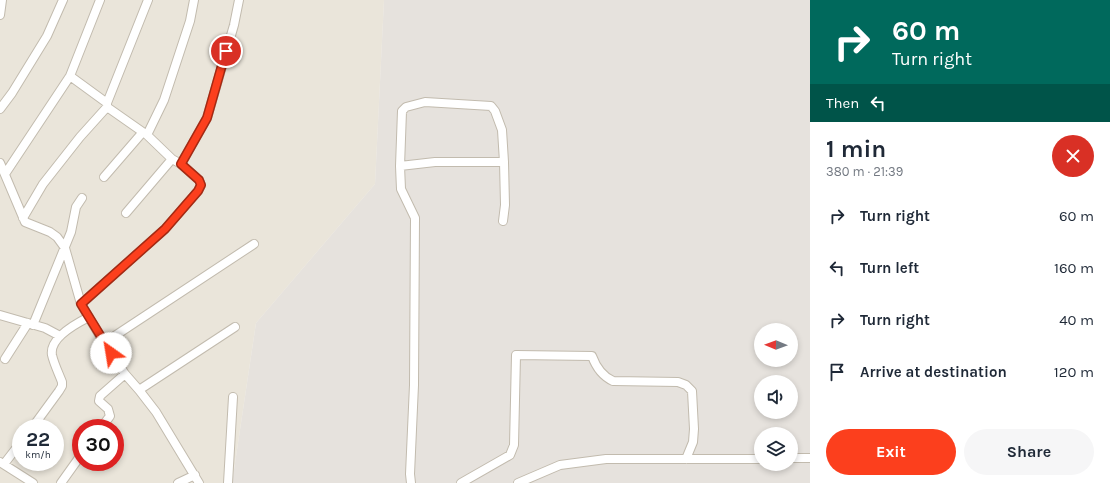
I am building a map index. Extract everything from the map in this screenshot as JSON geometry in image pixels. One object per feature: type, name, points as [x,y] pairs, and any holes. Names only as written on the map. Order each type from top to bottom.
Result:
[{"type":"street","points":[[0,15],[2,0],[5,3],[9,0]]},
{"type":"street","points":[[0,109],[12,93],[47,36],[63,0]]},
{"type":"street","points":[[5,174],[70,76],[100,0]]},
{"type":"street","points":[[23,218],[43,184],[107,105],[148,0]]},
{"type":"street","points":[[104,177],[144,134],[164,100],[190,21],[194,0]]},
{"type":"street","points":[[181,164],[207,118],[234,25],[239,0]]},
{"type":"street","points":[[70,76],[144,134],[172,159],[181,164],[199,180],[201,185],[198,191],[165,229],[81,304]]},
{"type":"street","points":[[411,483],[410,474],[414,385],[415,218],[401,189],[400,166],[402,111],[406,107],[425,102],[491,106],[502,130],[505,205],[503,221]]},
{"type":"street","points":[[126,213],[172,159]]},
{"type":"street","points":[[400,166],[435,162],[504,162]]},
{"type":"street","points":[[0,163],[25,222],[50,232],[57,237],[65,248],[81,304],[104,343],[125,374],[156,412],[197,479],[178,483]]},
{"type":"street","points":[[5,359],[30,324],[65,248],[71,232],[76,207],[82,198]]},
{"type":"street","points":[[104,343],[254,244]]},
{"type":"street","points":[[0,315],[45,328],[60,336]]},
{"type":"street","points":[[39,419],[62,386],[52,354],[54,346],[60,336],[73,325],[89,317]]},
{"type":"street","points":[[139,390],[235,327]]},
{"type":"street","points":[[461,483],[510,456],[514,445],[516,355],[592,356],[594,364],[606,377],[613,380],[678,382],[686,385],[692,391],[694,429],[693,442],[686,459]]},
{"type":"street","points":[[108,419],[110,416],[108,409],[99,401],[100,396],[125,374]]},
{"type":"street","points":[[228,483],[233,397]]},
{"type":"street","points":[[12,452],[2,463],[33,483]]},
{"type":"street","points":[[798,458],[810,458]]},
{"type":"street","points":[[518,483],[560,465],[606,459],[754,459]]},
{"type":"street","points":[[61,483],[72,468]]},
{"type":"shaded area","points":[[0,0],[384,0],[375,184],[256,323],[232,483],[0,483]]},
{"type":"shaded area","points":[[384,0],[810,0],[810,483],[232,483],[256,323],[375,184]]},
{"type":"route","points":[[111,353],[81,304],[165,229],[198,191],[201,185],[199,180],[181,164],[207,118],[226,51]]}]
